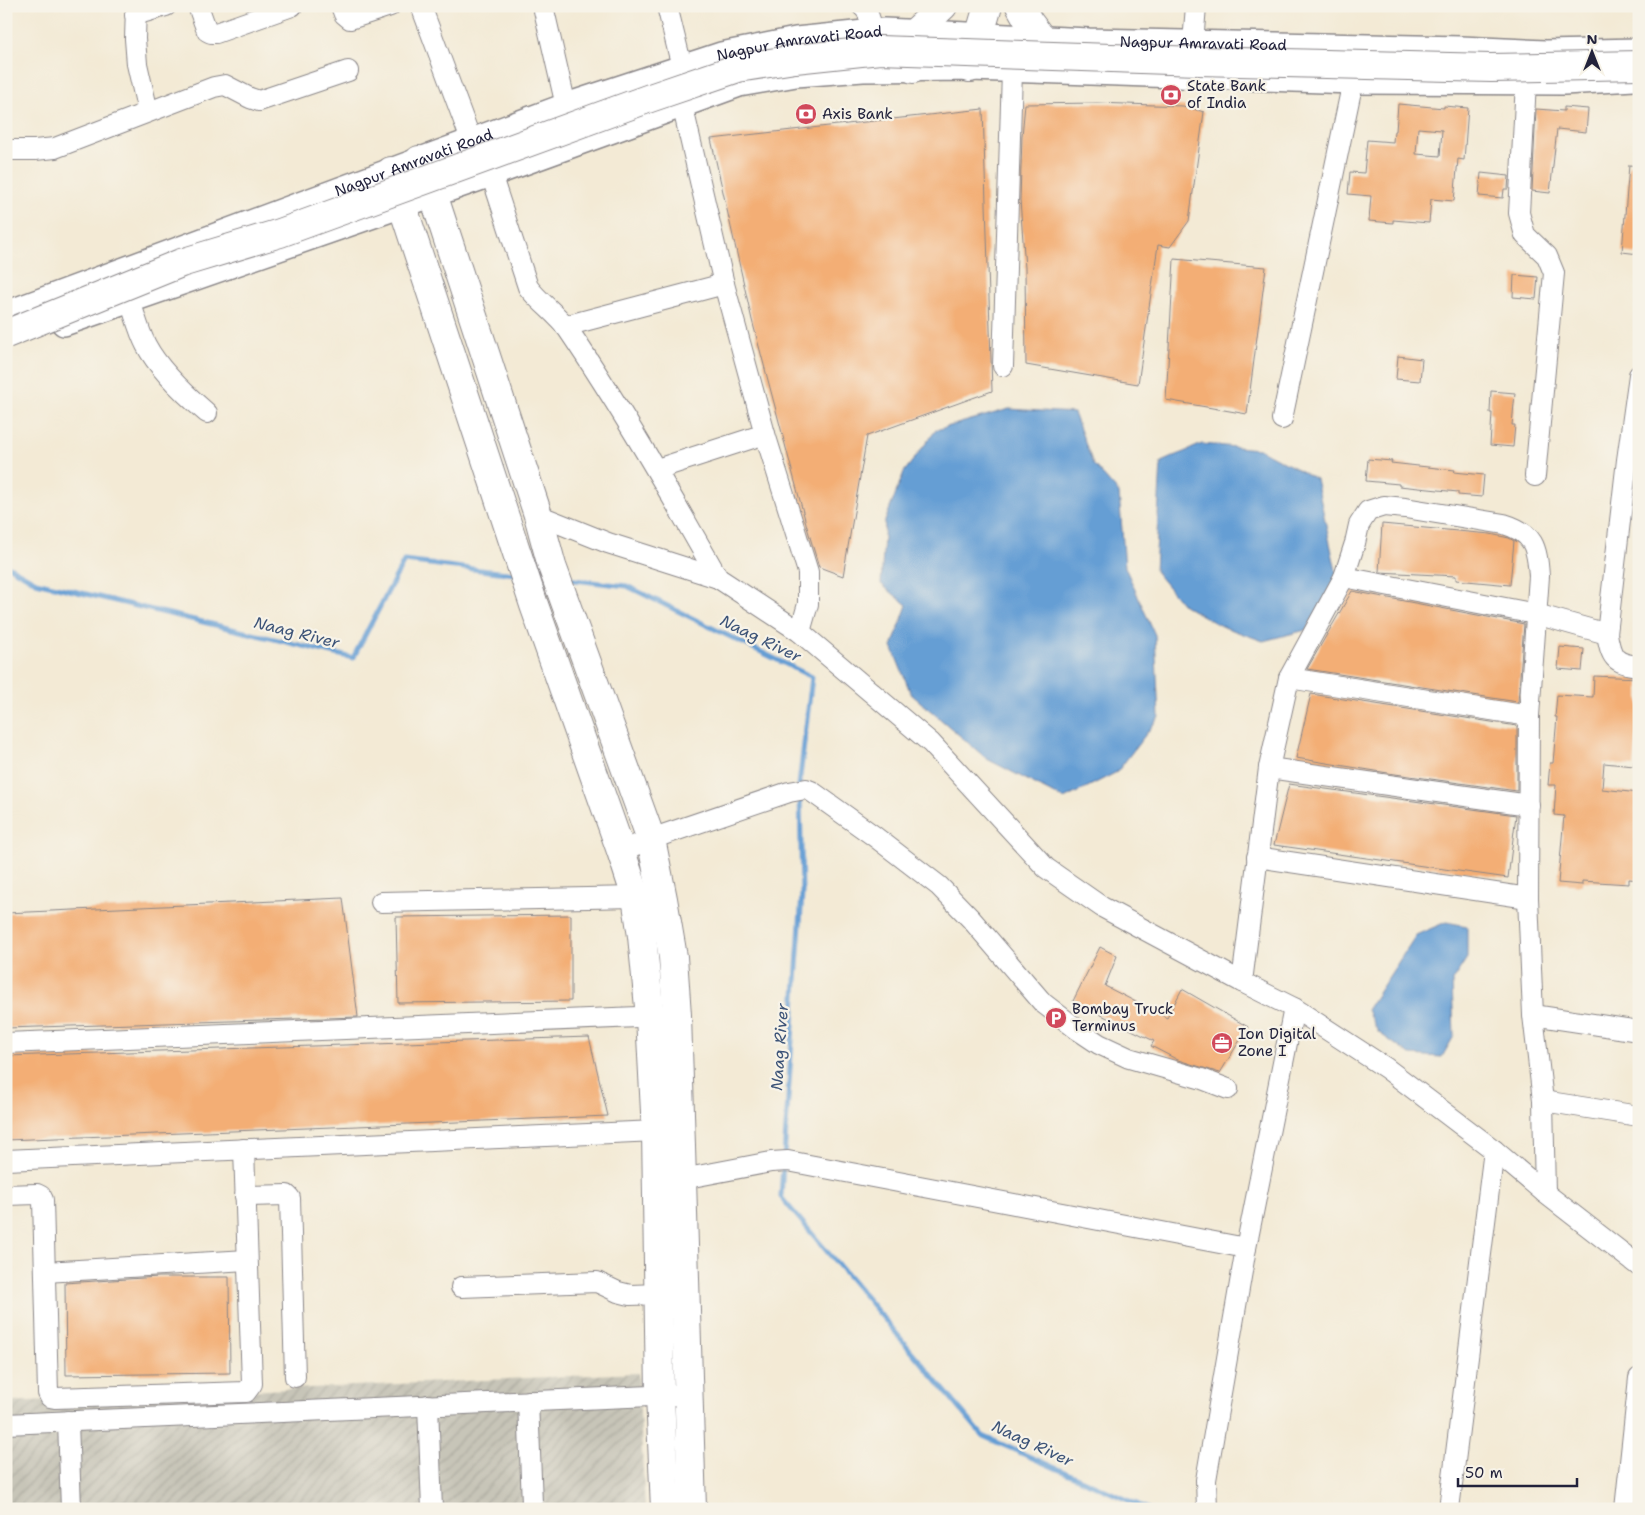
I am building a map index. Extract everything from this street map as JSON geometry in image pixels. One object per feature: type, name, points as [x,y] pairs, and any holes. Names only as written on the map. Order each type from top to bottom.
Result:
[{"type":"highway","points":[[913,69],[914,33],[943,6]]},
{"type":"highway","points":[[970,68],[988,6]]},
{"type":"highway","points":[[1020,6],[1042,39]]},
{"type":"highway","points":[[10,323],[182,263],[280,233],[650,98],[738,68],[795,59],[880,50],[1188,61],[1490,68],[1639,65]]},
{"type":"highway","points":[[419,160],[433,194],[538,516],[556,577],[651,839],[673,957],[677,1016],[692,1509]]},
{"type":"highway","points":[[391,171],[523,575],[636,896],[650,1016],[656,1131],[660,1395],[665,1509]]},
{"type":"main road","name":"Nagpur Amravati Road","points":[[10,323],[471,140],[566,106],[721,55],[796,40],[874,32],[1089,41],[1461,49],[1545,53],[1639,51]]},
{"type":"main road","name":"Nagpur Amravati Road","points":[[10,323],[130,301],[492,174],[739,84],[796,74],[863,69],[970,68],[1353,81],[1564,82],[1639,77]]},
{"type":"street","points":[[148,112],[137,64],[135,39],[136,11],[166,6]]},
{"type":"street","points":[[198,6],[208,31],[211,33],[216,33],[292,6]]},
{"type":"street","points":[[341,6],[344,14],[350,19],[390,6]]},
{"type":"street","points":[[422,6],[471,140]]},
{"type":"street","points":[[543,6],[566,106]]},
{"type":"street","points":[[667,6],[682,67]]},
{"type":"street","points":[[862,6],[867,12],[874,32]]},
{"type":"street","points":[[1193,43],[1196,6]]},
{"type":"street","points":[[1003,366],[1012,70]]},
{"type":"street","points":[[6,150],[55,148],[214,87],[225,85],[259,101],[348,71]]},
{"type":"street","points":[[1282,419],[1353,81]]},
{"type":"street","points":[[1526,82],[1519,213],[1525,235],[1547,256],[1554,273],[1535,476]]},
{"type":"street","points":[[682,104],[724,284],[765,434],[808,572],[808,604],[800,632]]},
{"type":"street","points":[[492,174],[528,287],[536,298],[565,326],[657,469],[718,578]]},
{"type":"street","points":[[565,326],[724,284]]},
{"type":"street","points":[[130,301],[147,346],[186,396],[207,413]]},
{"type":"street","points":[[1639,375],[1607,634],[1610,653],[1614,659],[1627,665],[1639,666]]},
{"type":"street","points":[[657,469],[765,434]]},
{"type":"street","points":[[1242,982],[1269,768],[1289,678],[1344,577],[1359,525],[1368,512],[1384,506],[1504,524],[1518,528],[1529,536],[1534,546],[1538,560],[1539,576],[1529,716],[1528,898],[1533,1016],[1543,1101],[1545,1194]]},
{"type":"street","points":[[538,516],[608,543],[718,578],[800,632],[931,743],[1046,868],[1102,907],[1294,1008],[1386,1068],[1494,1150],[1545,1194],[1639,1266]]},
{"type":"street","points":[[1344,577],[1536,614],[1607,634]]},
{"type":"street","points":[[1289,678],[1529,716]]},
{"type":"street","points":[[1269,768],[1529,805]]},
{"type":"street","points":[[621,851],[651,839],[800,790],[811,791],[874,836],[938,886],[972,919],[1044,1003],[1078,1030],[1099,1044],[1129,1058],[1202,1079],[1228,1089]]},
{"type":"street","points":[[1258,857],[1528,898]]},
{"type":"street","points":[[381,902],[636,896]]},
{"type":"street","points":[[1207,1509],[1206,1480],[1246,1248],[1294,1008]]},
{"type":"street","points":[[6,1043],[677,1016]]},
{"type":"street","points":[[1533,1016],[1639,1031]]},
{"type":"street","points":[[1543,1101],[1639,1116]]},
{"type":"street","points":[[6,1160],[656,1131]]},
{"type":"street","points":[[6,1195],[36,1194],[41,1196],[43,1200],[48,1393],[50,1397],[246,1392],[252,1384],[244,1149]]},
{"type":"street","points":[[1449,1509],[1494,1150]]},
{"type":"street","points":[[682,1179],[780,1162],[1246,1248]]},
{"type":"street","points":[[245,1196],[287,1195],[290,1198],[295,1377]]},
{"type":"street","points":[[45,1272],[247,1260]]},
{"type":"street","points":[[460,1287],[597,1282],[618,1292],[630,1295],[659,1294]]},
{"type":"street","points":[[1624,1509],[1639,1378]]},
{"type":"street","points":[[6,1424],[689,1394]]},
{"type":"street","points":[[528,1401],[532,1504],[528,1509]]},
{"type":"street","points":[[428,1405],[432,1509]]},
{"type":"street","points":[[68,1421],[72,1509]]},
{"type":"shaded area","points":[[638,1373],[645,1509],[6,1509],[6,1402]]},
{"type":"water","points":[[1009,409],[1074,413],[1093,464],[1119,493],[1125,567],[1155,635],[1159,717],[1117,772],[1064,799],[987,759],[911,694],[892,647],[907,605],[881,584],[885,521],[904,472],[936,430]]},
{"type":"water","points":[[1202,444],[1259,449],[1316,479],[1338,580],[1306,630],[1263,641],[1221,626],[1183,605],[1155,571],[1161,462]]},
{"type":"water","points":[[1446,922],[1467,926],[1467,958],[1452,981],[1454,1036],[1442,1057],[1410,1055],[1378,1032],[1367,1010],[1416,935]]},
{"type":"building","points":[[1097,103],[1183,106],[1204,112],[1189,221],[1170,247],[1158,245],[1138,384],[1026,365],[1025,268],[1020,200],[1025,104]]},
{"type":"building","points":[[1398,104],[1468,108],[1464,160],[1458,159],[1454,201],[1431,199],[1429,223],[1393,220],[1393,223],[1369,221],[1371,196],[1348,194],[1350,172],[1364,173],[1367,140],[1393,142],[1394,131],[1396,131]],"holes":[[[1418,128],[1442,130],[1440,156],[1416,154]]]},
{"type":"building","points":[[1564,107],[1588,109],[1586,132],[1557,129],[1550,193],[1532,191],[1536,109],[1564,111]]},
{"type":"building","points":[[983,109],[992,391],[867,436],[843,576],[819,567],[752,320],[711,139]]},
{"type":"building","points":[[1629,165],[1639,166],[1639,254],[1622,252]]},
{"type":"building","points":[[1481,173],[1509,176],[1508,189],[1504,189],[1503,198],[1479,196]]},
{"type":"building","points":[[1174,259],[1266,267],[1247,414],[1166,400]]},
{"type":"building","points":[[1514,275],[1538,277],[1536,299],[1513,297]]},
{"type":"building","points":[[1398,356],[1422,359],[1420,381],[1396,379]]},
{"type":"building","points":[[1491,391],[1515,393],[1512,425],[1515,425],[1513,447],[1490,445]]},
{"type":"building","points":[[1368,459],[1484,475],[1482,497],[1458,495],[1458,492],[1366,481]]},
{"type":"building","points":[[1382,524],[1490,534],[1509,538],[1514,541],[1510,585],[1456,580],[1456,576],[1379,572]]},
{"type":"building","points":[[1352,591],[1524,624],[1518,702],[1307,669]]},
{"type":"building","points":[[1560,647],[1584,649],[1582,671],[1558,669]]},
{"type":"building","points":[[1594,676],[1639,678],[1639,733],[1637,733],[1634,766],[1604,763],[1602,789],[1639,793],[1639,880],[1629,879],[1629,884],[1582,881],[1582,885],[1558,883],[1564,816],[1554,815],[1556,785],[1548,785],[1550,763],[1553,763],[1557,695],[1593,697]]},
{"type":"building","points":[[1311,694],[1517,726],[1517,791],[1296,758]]},
{"type":"building","points":[[1289,784],[1516,815],[1508,878],[1274,845]]},
{"type":"building","points":[[343,898],[358,1017],[6,1028],[6,913]]},
{"type":"building","points":[[571,915],[571,1001],[398,1003],[396,917]]},
{"type":"building","points":[[1100,947],[1117,956],[1105,986],[1167,1018],[1182,989],[1248,1027],[1220,1073],[1178,1060],[1151,1046],[1154,1041],[1073,1001]]},
{"type":"building","points":[[589,1037],[608,1116],[6,1140],[6,1056]]},
{"type":"building","points":[[159,1277],[229,1277],[230,1373],[66,1375],[65,1283]]},
{"type":"waterway","name":"Naag River","points":[[6,565],[36,582],[353,658],[404,561],[515,574]]},
{"type":"waterway","name":"Naag River","points":[[566,579],[627,586],[812,677],[799,785]]},
{"type":"waterway","name":"Naag River","points":[[784,1157],[802,894],[800,794]]},
{"type":"waterway","name":"Naag River","points":[[783,1166],[781,1197],[983,1436],[1148,1509]]},
{"type":"place","name":"State Bank of India","points":[[1171,95]]},
{"type":"place","name":"Axis Bank","points":[[806,114]]},
{"type":"place","name":"Bombay Truck Terminus","points":[[1056,1018]]},
{"type":"place","name":"Ion Digital Zone I","points":[[1222,1043]]}]
